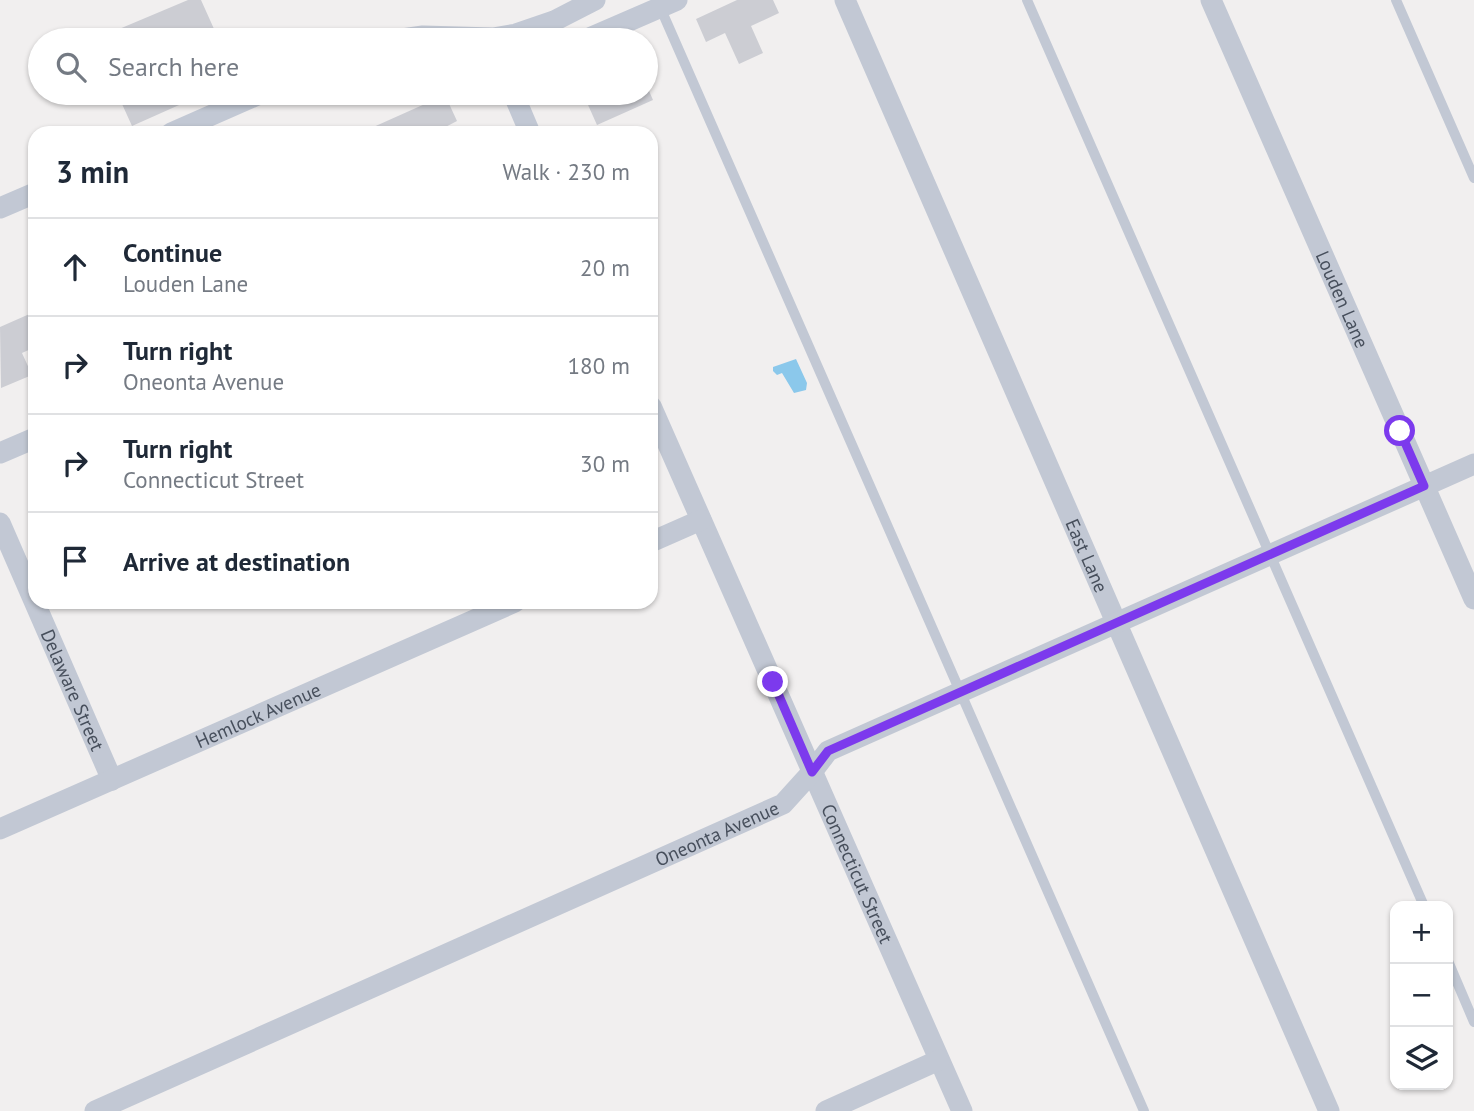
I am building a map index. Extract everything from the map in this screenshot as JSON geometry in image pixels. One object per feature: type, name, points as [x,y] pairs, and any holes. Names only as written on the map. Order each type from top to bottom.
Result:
[{"type":"street","points":[[534,28],[554,21],[595,0]]},
{"type":"street","name":"East Lane","points":[[845,0],[1329,1111]]},
{"type":"street","name":"Louden Lane","points":[[1211,0],[1474,599]]},
{"type":"street","points":[[613,28],[668,4]]},
{"type":"street","points":[[187,126],[235,105]]},
{"type":"street","points":[[518,105],[527,126]]},
{"type":"street","points":[[0,208],[28,196]]},
{"type":"street","name":"Connecticut Street","points":[[658,422],[962,1111]]},
{"type":"street","points":[[0,453],[28,441]]},
{"type":"street","name":"Oneonta Avenue","points":[[95,1111],[783,804],[828,751],[1474,464]]},
{"type":"street","points":[[658,539],[701,520]]},
{"type":"street","name":"Delaware Street","points":[[0,523],[28,587]]},
{"type":"street","name":"Delaware Street","points":[[38,609],[112,779]]},
{"type":"street","name":"Hemlock Avenue","points":[[0,829],[499,609]]},
{"type":"street","points":[[826,1111],[939,1060]]},
{"type":"lane","points":[[1027,0],[1422,901]]},
{"type":"lane","points":[[1396,0],[1474,178]]},
{"type":"lane","points":[[668,4],[961,692],[1144,1111]]},
{"type":"lane","points":[[1449,964],[1474,1022]]},
{"type":"water","points":[[796,359],[807,383],[806,390],[794,393],[782,373],[777,375],[773,367]]},
{"type":"building","points":[[188,0],[201,0],[214,28],[122,28]]},
{"type":"building","points":[[737,0],[773,0],[779,13],[751,26],[763,53],[739,64],[725,33],[706,42],[696,19]]},
{"type":"building","points":[[122,105],[179,105],[132,126]]},
{"type":"building","points":[[423,105],[450,105],[457,121],[447,126],[376,126]]},
{"type":"building","points":[[588,105],[642,105],[597,125]]},
{"type":"building","points":[[28,315],[28,350],[22,353],[28,366],[28,377],[1,388],[0,327]]},
{"type":"route","points":[[773,682],[812,772],[828,751],[1424,486],[1400,431]]}]
